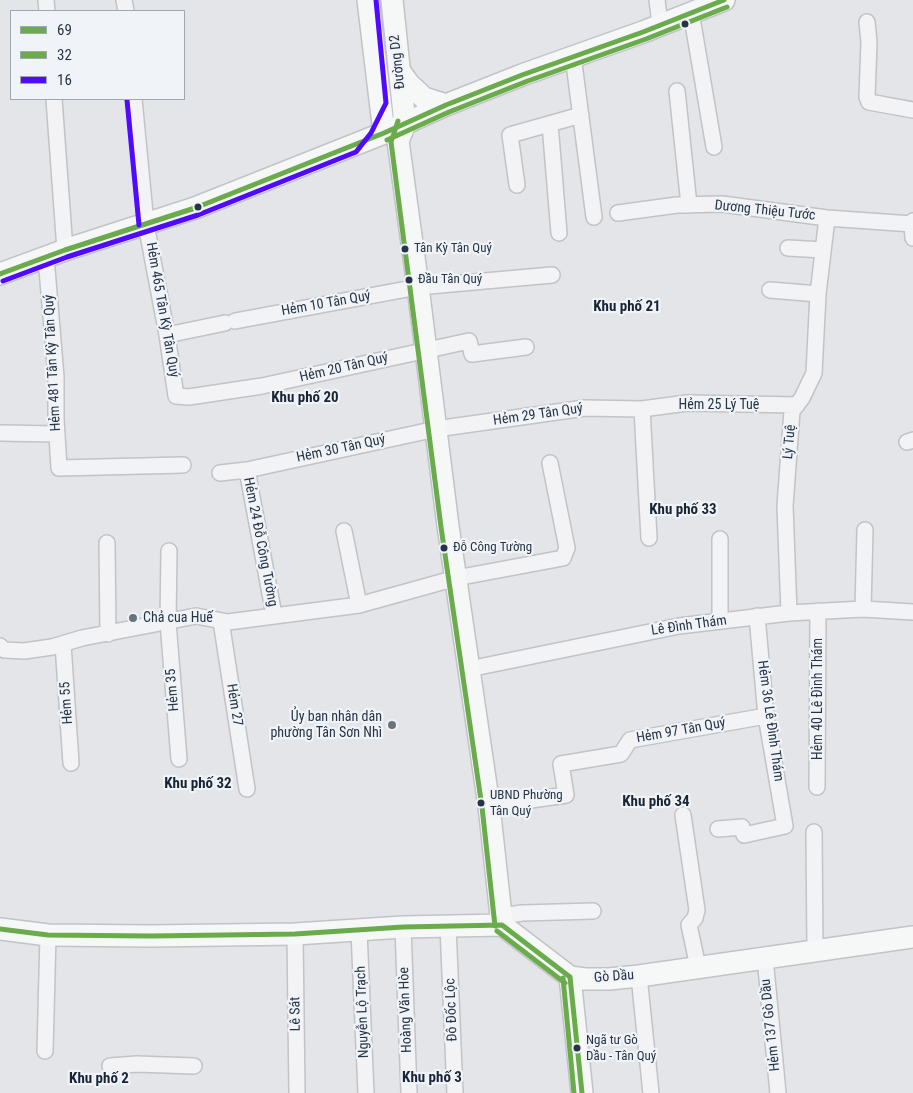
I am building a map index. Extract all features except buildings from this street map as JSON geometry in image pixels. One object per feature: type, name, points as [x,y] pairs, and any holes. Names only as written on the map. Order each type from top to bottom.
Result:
[{"type":"street","name":"Đường D2","points":[[368,0],[378,102],[395,133]]},
{"type":"street","name":"Đường D2","points":[[392,0],[399,70],[395,133]]},
{"type":"street","points":[[657,0],[660,24]]},
{"type":"street","points":[[0,274],[56,253],[195,208],[351,146],[395,133],[446,105],[724,0]]},
{"type":"street","points":[[691,12],[714,147]]},
{"type":"street","points":[[867,22],[869,42],[867,97],[869,102],[913,110]]},
{"type":"street","points":[[573,56],[594,217]]},
{"type":"street","points":[[399,70],[409,84],[424,98],[446,105]]},
{"type":"street","points":[[677,91],[689,205]]},
{"type":"street","name":"Hẻm 481 Tân Kỳ Tân Quý","points":[[54,100],[56,377],[59,468],[183,465]]},
{"type":"street","name":"Hẻm 465 Tân Kỳ Tân Quý","points":[[134,100],[146,224],[167,335],[176,396]]},
{"type":"street","points":[[351,146],[365,129],[378,102]]},
{"type":"street","points":[[517,186],[510,135],[581,115]]},
{"type":"street","points":[[550,124],[559,233]]},
{"type":"street","points":[[395,133],[489,806],[501,921],[570,977],[582,1093]]},
{"type":"street","name":"Dương Thiệu Tước","points":[[618,213],[689,205],[722,204],[913,228]]},
{"type":"street","name":"Lý Tuệ","points":[[789,613],[786,497],[792,411],[814,373],[818,294],[827,218]]},
{"type":"street","points":[[788,248],[823,250]]},
{"type":"street","name":"Hẻm 10 Tân Quý","points":[[167,335],[418,287],[552,275]]},
{"type":"street","points":[[770,290],[818,294]]},
{"type":"street","name":"Hẻm 20 Tân Quý","points":[[176,396],[189,397],[262,386],[469,341],[472,354],[526,348]]},
{"type":"street","name":"Hẻm 25 Lý Tuệ","points":[[642,408],[687,403],[797,405]]},
{"type":"street","name":"Hẻm 29 Tân Quý","points":[[436,429],[585,408],[642,408]]},
{"type":"street","points":[[642,408],[649,538]]},
{"type":"street","name":"Hẻm 30 Tân Quý","points":[[220,473],[246,470],[436,429]]},
{"type":"street","points":[[0,433],[57,434]]},
{"type":"street","points":[[1,649],[24,651],[196,616],[228,622],[359,605],[456,578],[563,558],[567,548],[550,462]]},
{"type":"street","name":"Hẻm 24 Đỗ Công Tường","points":[[246,470],[274,615]]},
{"type":"street","points":[[863,609],[865,530]]},
{"type":"street","points":[[344,531],[359,605]]},
{"type":"street","points":[[720,538],[720,621]]},
{"type":"street","points":[[107,543],[108,634]]},
{"type":"street","name":"Hẻm 35","points":[[169,551],[168,622],[179,759]]},
{"type":"street","name":"Lê Đình Thám","points":[[469,669],[652,631],[757,616],[863,609],[913,612]]},
{"type":"street","name":"Hẻm 40 Lê Đình Thám","points":[[817,787],[818,611]]},
{"type":"street","name":"Hẻm 36 Lê Đình Thám","points":[[718,829],[742,827],[744,834],[785,826],[766,716],[757,616]]},
{"type":"street","name":"Hẻm 27","points":[[221,621],[247,789]]},
{"type":"street","name":"Hẻm 55","points":[[63,644],[71,762]]},
{"type":"street","name":"Hẻm 97 Tân Quý","points":[[489,806],[566,796],[561,764],[622,754],[630,740],[766,716]]},
{"type":"street","points":[[683,815],[698,910],[695,918],[689,925],[698,967]]},
{"type":"street","points":[[814,832],[815,951]]},
{"type":"street","points":[[0,929],[48,935],[295,934],[448,926],[501,921],[522,913],[593,911]]},
{"type":"street","name":"Đô Đốc Lộc","points":[[448,926],[455,1093]]},
{"type":"street","name":"Hoàng Văn Hòe","points":[[403,927],[409,1093]]},
{"type":"street","name":"Nguyễn Lộ Trạch","points":[[359,931],[366,1093]]},
{"type":"street","name":"Lê Sát","points":[[295,934],[297,1093]]},
{"type":"street","points":[[45,1051],[48,935]]},
{"type":"street","name":"Gò Dầu","points":[[570,977],[601,979],[640,976],[913,937]]},
{"type":"street","name":"Hẻm 137 Gò Dầu","points":[[765,958],[778,1093]]},
{"type":"street","points":[[640,976],[651,1093]]},
{"type":"street","points":[[110,1066],[137,1064],[194,1066]]},
{"type":"transit line","name":"16","points":[[3,281],[67,257],[198,215],[356,152],[371,133],[386,103],[376,0]]},
{"type":"transit line","name":"69","points":[[0,274],[65,250],[195,208],[384,133],[446,105],[522,75],[643,32],[724,0]]},
{"type":"transit line","name":"32","points":[[387,140],[449,112],[525,82],[646,39],[727,7]]},
{"type":"transit line","name":"16","points":[[127,100],[139,225]]},
{"type":"transit line","name":"32","points":[[398,121],[391,142],[441,527],[482,807],[495,926]]},
{"type":"transit line","name":"69","points":[[0,929],[48,935],[151,936],[295,934],[403,927],[502,925],[570,977]]},
{"type":"transit line","name":"32","points":[[497,931],[565,983]]},
{"type":"transit line","name":"69","points":[[570,977],[582,1093]]},
{"type":"transit line","name":"32","points":[[563,978],[574,1093]]},
{"type":"place","name":"Tân Kỳ Tân Quý","points":[[405,249]]},
{"type":"place","name":"Đầu Tân Quý","points":[[409,280]]},
{"type":"place","name":"Đỗ Công Tường","points":[[444,548]]},
{"type":"place","name":"Chả cua Huế","points":[[133,618]]},
{"type":"place","name":"Ủy ban nhân dân phường Tân Sơn Nhì","points":[[392,725]]},
{"type":"place","name":"UBND Phường Tân Quý","points":[[481,803]]},
{"type":"place","name":"Ngã tư Gò Dầu - Tân Quý","points":[[577,1048]]},
{"type":"district","name":"Khu phố 21","points":[[627,307]]},
{"type":"district","name":"Khu phố 20","points":[[305,398]]},
{"type":"district","name":"Khu phố 33","points":[[683,510]]},
{"type":"district","name":"Khu phố 32","points":[[198,784]]},
{"type":"district","name":"Khu phố 34","points":[[656,802]]},
{"type":"district","name":"Khu phố 3","points":[[432,1078]]},
{"type":"district","name":"Khu phố 2","points":[[99,1079]]}]
